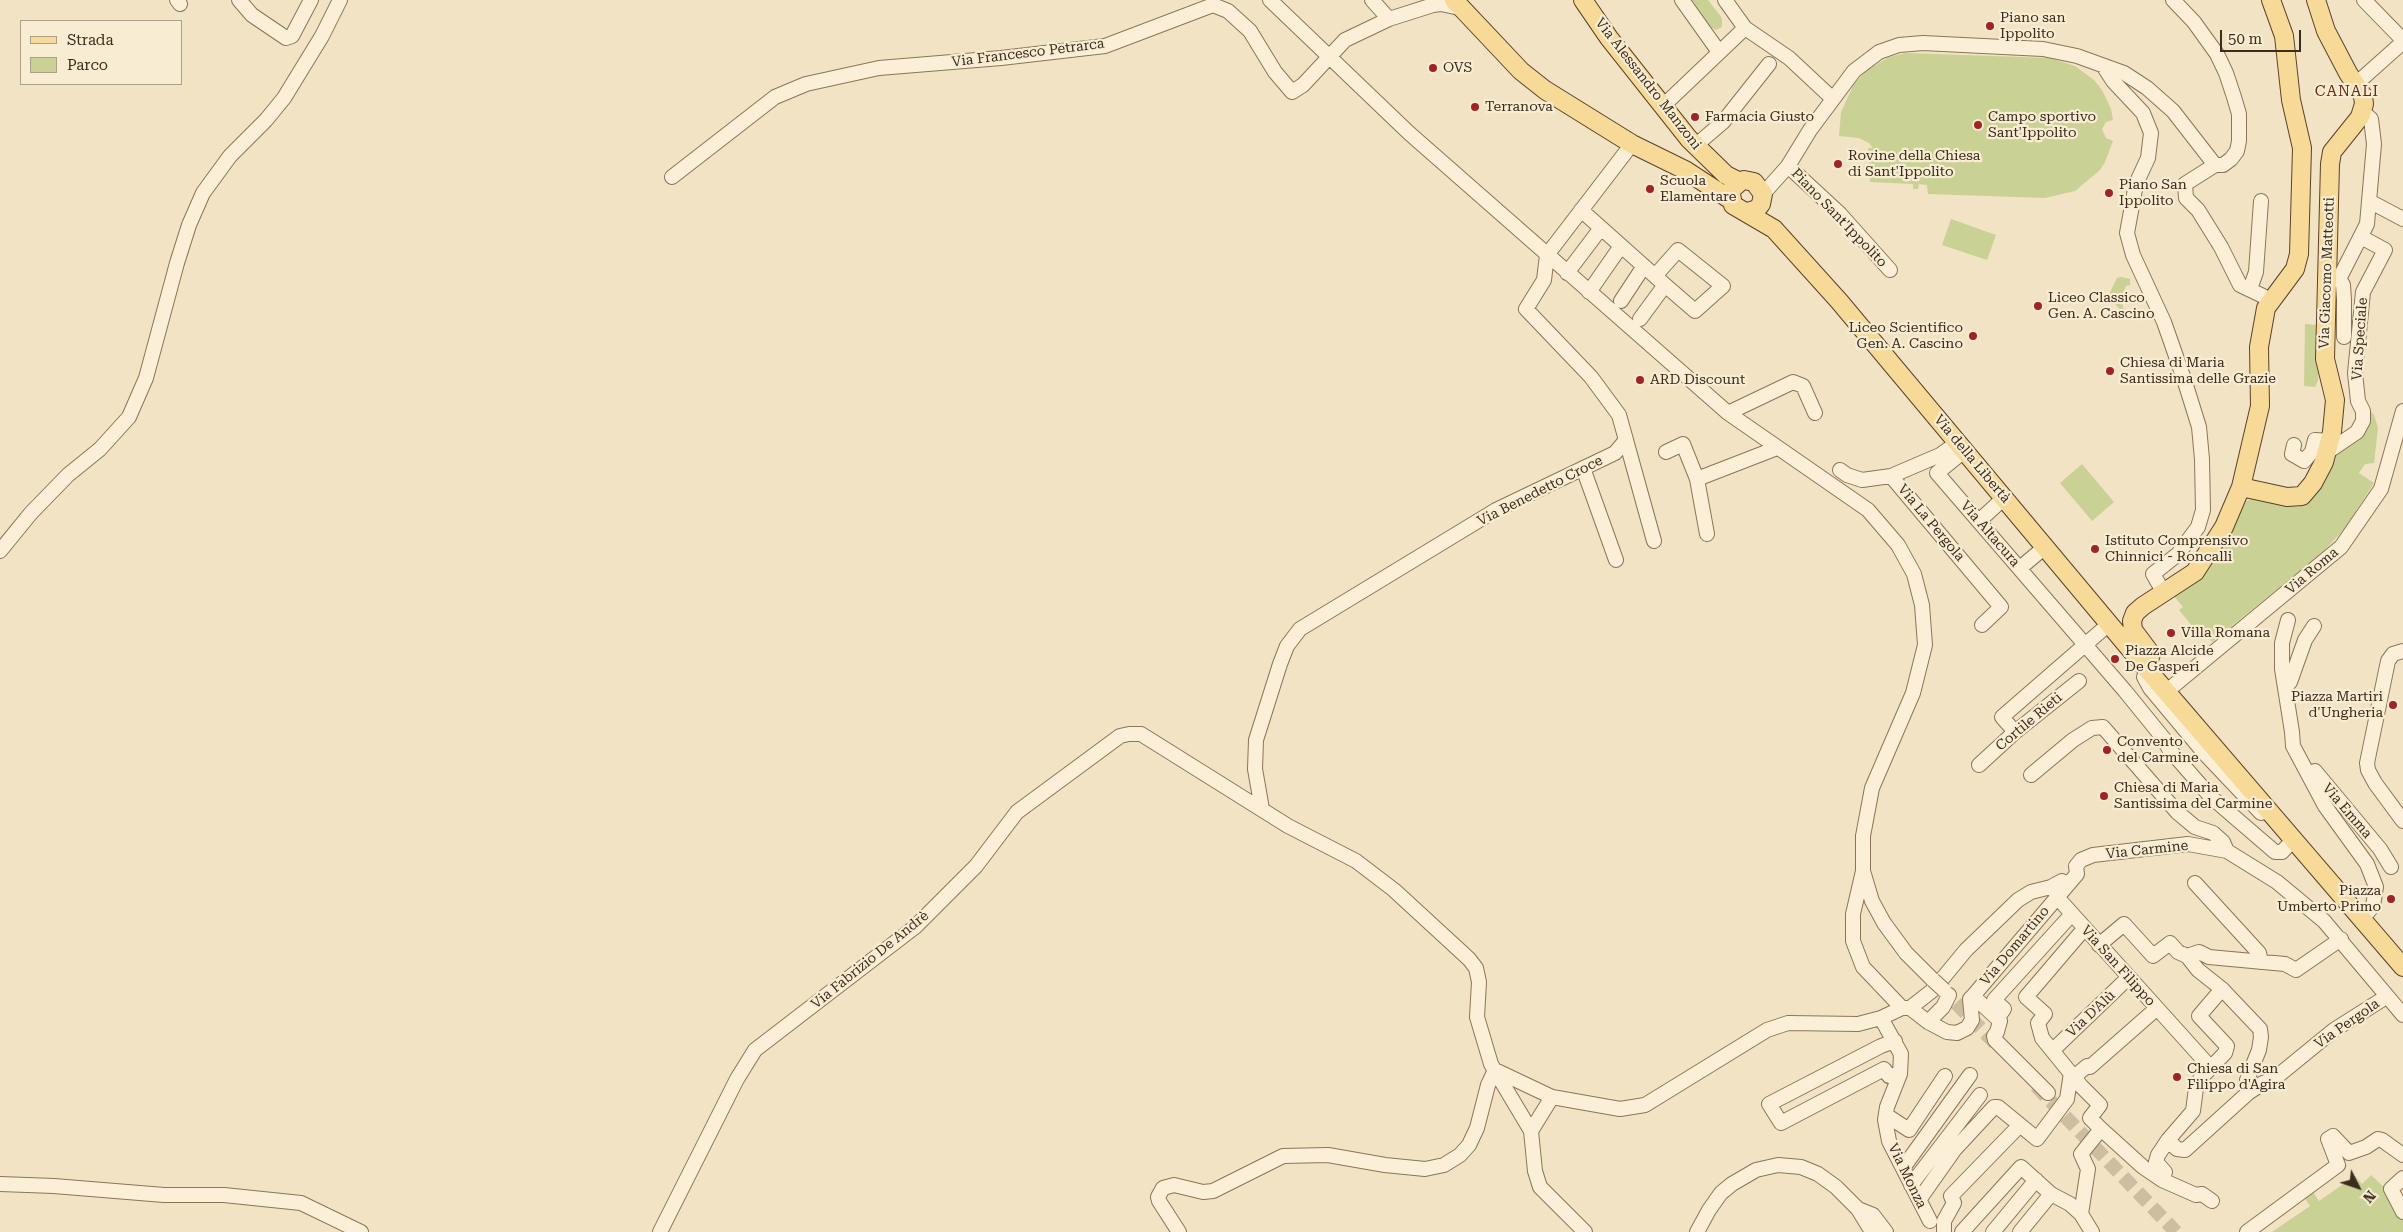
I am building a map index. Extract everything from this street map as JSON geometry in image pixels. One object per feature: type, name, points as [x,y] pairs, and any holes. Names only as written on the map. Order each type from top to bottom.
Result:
[{"type":"main road","name":"Via Alessandro Manzoni","points":[[1583,0],[1609,38],[1695,146],[1726,175],[1753,195]]},
{"type":"main road","points":[[2147,673],[2151,654],[2133,630],[2132,621],[2135,612],[2190,577],[2200,566],[2224,527],[2241,487],[2260,406],[2259,347],[2266,308],[2295,269],[2299,254],[2302,148],[2291,100],[2284,36],[2272,0]]},
{"type":"main road","points":[[2316,0],[2326,31],[2348,73],[2363,96],[2363,112]]},
{"type":"main road","points":[[1460,3],[1521,71],[1545,90],[1632,144],[1685,170],[1731,200],[1732,189],[1753,195]]},
{"type":"main road","name":"Via Giacomo Matteotti","points":[[2241,487],[2286,497],[2302,496],[2312,484],[2330,446],[2335,400],[2325,359],[2328,293],[2333,280],[2332,152],[2363,112]]},
{"type":"main road","name":"Via della Libertà","points":[[1753,195],[1774,229],[1839,301],[2110,624],[2147,673],[2167,692],[2363,918],[2403,967]]},
{"type":"street","points":[[239,0],[252,15],[286,38],[292,36],[311,0]]},
{"type":"street","points":[[0,551],[31,513],[62,481],[100,449],[129,417],[146,378],[177,263],[189,225],[203,192],[230,156],[266,120],[284,98],[322,36],[340,0]]},
{"type":"street","points":[[1270,0],[1331,56],[1409,133],[1728,413],[1868,510],[1898,545],[1914,574],[1922,604],[1925,646],[1913,693],[1872,788],[1863,836],[1863,871],[1853,914],[1852,941],[1862,967],[1906,1008],[1947,1032],[1957,1033],[1967,1028],[1972,1020],[1970,999],[1973,996],[1998,1017],[2000,1026],[1994,1036],[1996,1040],[2048,1093]]},
{"type":"street","points":[[1372,0],[1389,19]]},
{"type":"street","points":[[1682,0],[1719,52]]},
{"type":"street","points":[[1725,0],[1745,28],[1789,58],[1833,99]]},
{"type":"street","points":[[2173,0],[2194,22],[2217,54],[2226,73],[2239,114],[2240,132],[2237,150],[2231,159],[2223,164],[2215,165],[2189,181],[2185,184],[2184,194],[2198,210],[2222,247],[2240,285],[2264,296],[2270,304]]},
{"type":"street","points":[[2356,84],[2403,41],[2364,0]]},
{"type":"street","name":"Via Francesco Petrarca","points":[[672,177],[775,97],[806,84],[879,68],[1001,58],[1105,46],[1213,5],[1228,11],[1250,31],[1275,72],[1292,92],[1303,85],[1345,40],[1423,4],[1460,3]]},
{"type":"street","points":[[1663,106],[1745,28]]},
{"type":"street","name":"Piano Sant'Ippolito","points":[[1753,195],[1786,169],[1810,130],[1854,71],[1866,60],[1878,52],[1899,46],[1923,43],[2042,49],[2077,56],[2104,66],[2136,80],[2174,111],[2215,165]]},
{"type":"street","points":[[1695,146],[1723,122],[1769,64]]},
{"type":"street","points":[[2104,66],[2113,81],[2131,98],[2143,113],[2151,133],[2148,158],[2136,184],[2128,233],[2133,255],[2164,322],[2200,435],[2203,510],[2198,527],[2191,539],[2178,554],[2153,574],[2164,594]]},
{"type":"street","points":[[2344,338],[2343,285],[2333,280],[2367,224],[2374,144],[2371,119],[2363,112]]},
{"type":"street","points":[[1632,144],[1547,255],[1544,280],[1526,309],[1591,377],[1619,415],[1654,541]]},
{"type":"street","name":"Piano Sant'Ippolito","points":[[1786,169],[1840,214],[1890,270]]},
{"type":"street","points":[[2369,200],[2403,219]]},
{"type":"street","points":[[2250,289],[2256,272],[2261,202]]},
{"type":"street","points":[[1581,210],[1621,246],[1660,280],[1695,311],[1723,286],[1678,250],[1660,280],[1640,319]]},
{"type":"street","points":[[1567,273],[1601,228]]},
{"type":"street","name":"Via Speciale","points":[[2330,446],[2357,432],[2362,425],[2364,416],[2358,402],[2355,367],[2363,292],[2385,250],[2360,237]]},
{"type":"street","points":[[1589,292],[1621,246]]},
{"type":"street","points":[[1620,300],[1644,266]]},
{"type":"street","points":[[1728,413],[1793,382],[1803,386],[1815,412]]},
{"type":"street","name":"Via Roma","points":[[2167,692],[2341,547],[2381,489],[2403,411]]},
{"type":"street","name":"Via Benedetto Croce","points":[[1262,809],[1255,769],[1256,740],[1287,646],[1300,630],[1496,510],[1615,453],[1626,440]]},
{"type":"street","points":[[2294,445],[2292,454],[2304,461],[2312,452],[2315,440],[2330,446]]},
{"type":"street","points":[[1666,452],[1682,444],[1697,479],[1707,534]]},
{"type":"street","name":"Via La Pergola","points":[[1961,447],[1891,476],[2001,607],[1982,625]]},
{"type":"street","name":"Via Altacura","points":[[1961,447],[1937,473],[2066,622],[2084,646],[2130,696],[2164,739],[2169,749],[2210,796],[2274,852],[2282,852],[2289,833]]},
{"type":"street","points":[[1697,479],[1778,448]]},
{"type":"street","points":[[1583,468],[1616,560]]},
{"type":"street","points":[[1840,470],[1847,476],[1862,480],[1891,476]]},
{"type":"street","points":[[1979,521],[2004,498]]},
{"type":"street","points":[[2020,568],[2045,547]]},
{"type":"street","points":[[2288,620],[2282,644],[2282,669],[2293,746],[2325,806],[2367,864],[2376,887],[2373,906],[2363,918]]},
{"type":"street","points":[[2015,732],[2002,717],[2110,624]]},
{"type":"street","points":[[2285,687],[2290,682],[2295,662],[2314,626]]},
{"type":"street","points":[[2403,651],[2393,654],[2388,661],[2369,752],[2368,770],[2403,821]]},
{"type":"street","points":[[2130,696],[2147,673]]},
{"type":"street","points":[[2147,673],[2150,688],[2219,769],[2258,811],[2289,833]]},
{"type":"street","name":"Cortile Rieti","points":[[1979,765],[2015,732],[2079,681]]},
{"type":"street","points":[[2031,776],[2073,740],[2098,726],[2108,731],[2185,820],[2212,833],[2223,842],[2227,851]]},
{"type":"street","name":"Via Fabrizio De Andrè","points":[[660,1232],[737,1079],[756,1050],[915,927],[976,866],[1016,812],[1120,736],[1129,734],[1141,734],[1288,826],[1356,861],[1394,890],[1468,959],[1476,968],[1479,982],[1477,1017],[1482,1038],[1495,1070],[1531,1131]]},
{"type":"street","name":"Via Emma","points":[[2300,758],[2308,760],[2323,783],[2380,849],[2391,867]]},
{"type":"street","name":"Via Carmine","points":[[2056,896],[2077,874],[2076,866],[2081,860],[2093,855],[2188,844],[2227,851],[2277,882],[2324,921],[2342,939],[2386,997],[2403,1016]]},
{"type":"street","points":[[1863,871],[1872,901],[1894,938],[1932,980],[1950,996],[1943,1007],[1928,1022]]},
{"type":"street","points":[[1179,1232],[1159,1201],[1163,1188],[1174,1185],[1203,1192],[1213,1191],[1283,1156],[1328,1155],[1385,1165],[1425,1169],[1444,1165],[1460,1155],[1469,1145],[1477,1128],[1488,1085],[1495,1070],[1552,1097],[1620,1109],[1645,1105],[1767,1030],[1788,1023],[1858,1024],[1881,1018],[1906,1008],[1933,990],[1966,950],[2018,900],[2031,892],[2062,881],[2068,884]]},
{"type":"street","points":[[2195,883],[2259,953],[2261,962]]},
{"type":"street","name":"Via San Filippo","points":[[2056,896],[2084,930],[2211,1068]]},
{"type":"street","name":"Via Domartino","points":[[1973,996],[2045,913],[2056,896]]},
{"type":"street","points":[[1853,914],[1863,904],[1872,901]]},
{"type":"street","points":[[1998,1017],[2004,1009],[1994,1000],[2072,914]]},
{"type":"street","points":[[2099,945],[2124,924],[2153,956],[2170,943],[2178,952],[2187,956],[2198,970],[2222,989],[2260,1029],[2259,1050],[2247,1080],[2252,1090]]},
{"type":"street","points":[[2084,930],[2026,997],[2045,1014],[2038,1023],[2042,1038],[2072,1075],[2100,1105],[2090,1118],[2106,1134],[2143,1167],[2162,1180],[2196,1195],[2202,1194],[2212,1201]]},
{"type":"street","points":[[2187,956],[2199,952],[2210,957],[2285,964],[2296,970],[2342,939]]},
{"type":"street","name":"Via D'Alù","points":[[2052,1050],[2128,978]]},
{"type":"street","points":[[2162,1180],[2165,1172],[2156,1162],[2158,1155],[2168,1140],[2193,1111],[2196,1088],[2200,1079],[2225,1053],[2227,1046],[2199,1016],[2222,989]]},
{"type":"street","name":"Via Pergola","points":[[2168,1140],[2180,1151],[2185,1150],[2252,1090],[2274,1079],[2334,1030],[2386,997]]},
{"type":"street","points":[[1919,1200],[1955,1149],[1994,1107],[1998,1107],[2037,1139],[2067,1099],[2072,1075],[2087,1066],[2090,1067],[2156,1009]]},
{"type":"street","name":"Via Monza","points":[[1881,1018],[1901,1054],[1900,1074],[1886,1115],[1889,1141],[1930,1221]]},
{"type":"street","points":[[1895,1042],[1881,1046],[1769,1104],[1781,1123],[1884,1069],[1889,1076],[1900,1074]]},
{"type":"street","points":[[1903,1168],[1970,1075]]},
{"type":"street","points":[[1886,1115],[1909,1130],[1945,1076]]},
{"type":"street","points":[[1911,1185],[1980,1095]]},
{"type":"street","points":[[1552,1097],[1531,1131],[1532,1158],[1540,1187],[1585,1232]]},
{"type":"street","points":[[1944,1232],[1944,1221],[1954,1202],[1951,1196],[2020,1125]]},
{"type":"street","points":[[2081,1214],[2088,1169],[2081,1154],[2106,1134]]},
{"type":"street","points":[[2247,1232],[2338,1165],[2328,1138],[2333,1136],[2349,1153],[2361,1150],[2378,1139],[2403,1155]]},
{"type":"street","points":[[1697,1232],[1717,1199],[1732,1184],[1756,1170],[1778,1165],[1801,1167],[1818,1174],[1836,1187],[1858,1209],[1872,1232]]},
{"type":"street","points":[[1962,1232],[2021,1167],[2050,1194],[2070,1204],[2081,1214],[2092,1232]]},
{"type":"street","points":[[2403,1178],[2391,1189],[2403,1212]]},
{"type":"street","points":[[1993,1232],[2036,1180]]},
{"type":"street","points":[[0,1184],[54,1186],[164,1195],[224,1195],[301,1203],[361,1232]]},
{"type":"street","points":[[2020,1232],[2050,1194]]},
{"type":"street","points":[[1858,1209],[1873,1216],[1886,1232]]},
{"type":"green space","points":[[1689,0],[1708,0],[1722,18],[1722,27],[1716,30],[1710,27]]},
{"type":"green space","name":"Campo sportivo Sant'Ippolito","points":[[1906,53],[2050,58],[2075,66],[2094,80],[2102,90],[2111,109],[2113,120],[2106,122],[2102,129],[2106,138],[2113,141],[2105,162],[2100,170],[2075,191],[2045,198],[1928,194],[1927,185],[1919,184],[1918,189],[1913,189],[1913,184],[1870,182],[1868,148],[1873,148],[1869,143],[1859,138],[1839,136],[1841,112],[1854,84],[1867,70],[1889,57]]},
{"type":"green space","points":[[1951,219],[1996,235],[1987,260],[1942,245]]},
{"type":"green space","points":[[2117,278],[2130,279],[2130,285],[2126,286],[2121,300],[2125,314],[2112,301],[2110,292]]},
{"type":"green space","points":[[2305,324],[2319,325],[2318,381],[2315,387],[2304,386]]},
{"type":"green space","points":[[2371,412],[2374,415],[2378,428],[2374,463],[2365,464],[2359,473],[2374,483],[2345,528],[2324,551],[2212,642],[2197,624],[2193,627],[2179,610],[2183,607],[2172,594],[2239,513],[2246,501],[2256,497],[2291,504],[2335,453],[2363,434],[2370,423]]},
{"type":"green space","points":[[2082,464],[2114,502],[2092,521],[2060,483]]},
{"type":"green space","points":[[2371,1175],[2386,1189],[2403,1218],[2403,1232],[2272,1232],[2310,1206],[2304,1197],[2313,1192],[2319,1201],[2355,1176],[2362,1184]]},
{"type":"tunnel","points":[[1956,1003],[1999,1047]]},
{"type":"tunnel","points":[[2036,1086],[2176,1232]]},
{"type":"place","name":"Piano san Ippolito","points":[[1990,26]]},
{"type":"place","name":"OVS","points":[[1433,68]]},
{"type":"place","name":"Terranova","points":[[1475,107]]},
{"type":"place","name":"Farmacia Giusto","points":[[1695,117]]},
{"type":"place","name":"Campo sportivo Sant'Ippolito","points":[[1978,125]]},
{"type":"place","name":"Rovine della Chiesa di Sant'Ippolito","points":[[1838,164]]},
{"type":"place","name":"Scuola Elamentare","points":[[1650,189]]},
{"type":"place","name":"Piano San Ippolito","points":[[2109,193]]},
{"type":"place","name":"Liceo Classico Gen. A. Cascino","points":[[2038,306]]},
{"type":"place","name":"Liceo Scientifico Gen. A. Cascino","points":[[1973,336]]},
{"type":"place","name":"Chiesa di Maria Santissima delle Grazie","points":[[2110,371]]},
{"type":"place","name":"ARD Discount","points":[[1640,380]]},
{"type":"place","name":"Istituto Comprensivo Chinnici - Roncalli","points":[[2095,549]]},
{"type":"place","name":"Villa Romana","points":[[2171,633]]},
{"type":"place","name":"Piazza Alcide De Gasperi","points":[[2115,659]]},
{"type":"place","name":"Piazza Martiri d'Ungheria","points":[[2393,705]]},
{"type":"place","name":"Convento del Carmine","points":[[2107,750]]},
{"type":"place","name":"Chiesa di Maria Santissima del Carmine","points":[[2104,796]]},
{"type":"place","name":"Piazza Umberto Primo","points":[[2391,899]]},
{"type":"place","name":"Chiesa di San Filippo d'Agira","points":[[2177,1077]]},
{"type":"district","name":"CANALI","points":[[2347,92]]}]
